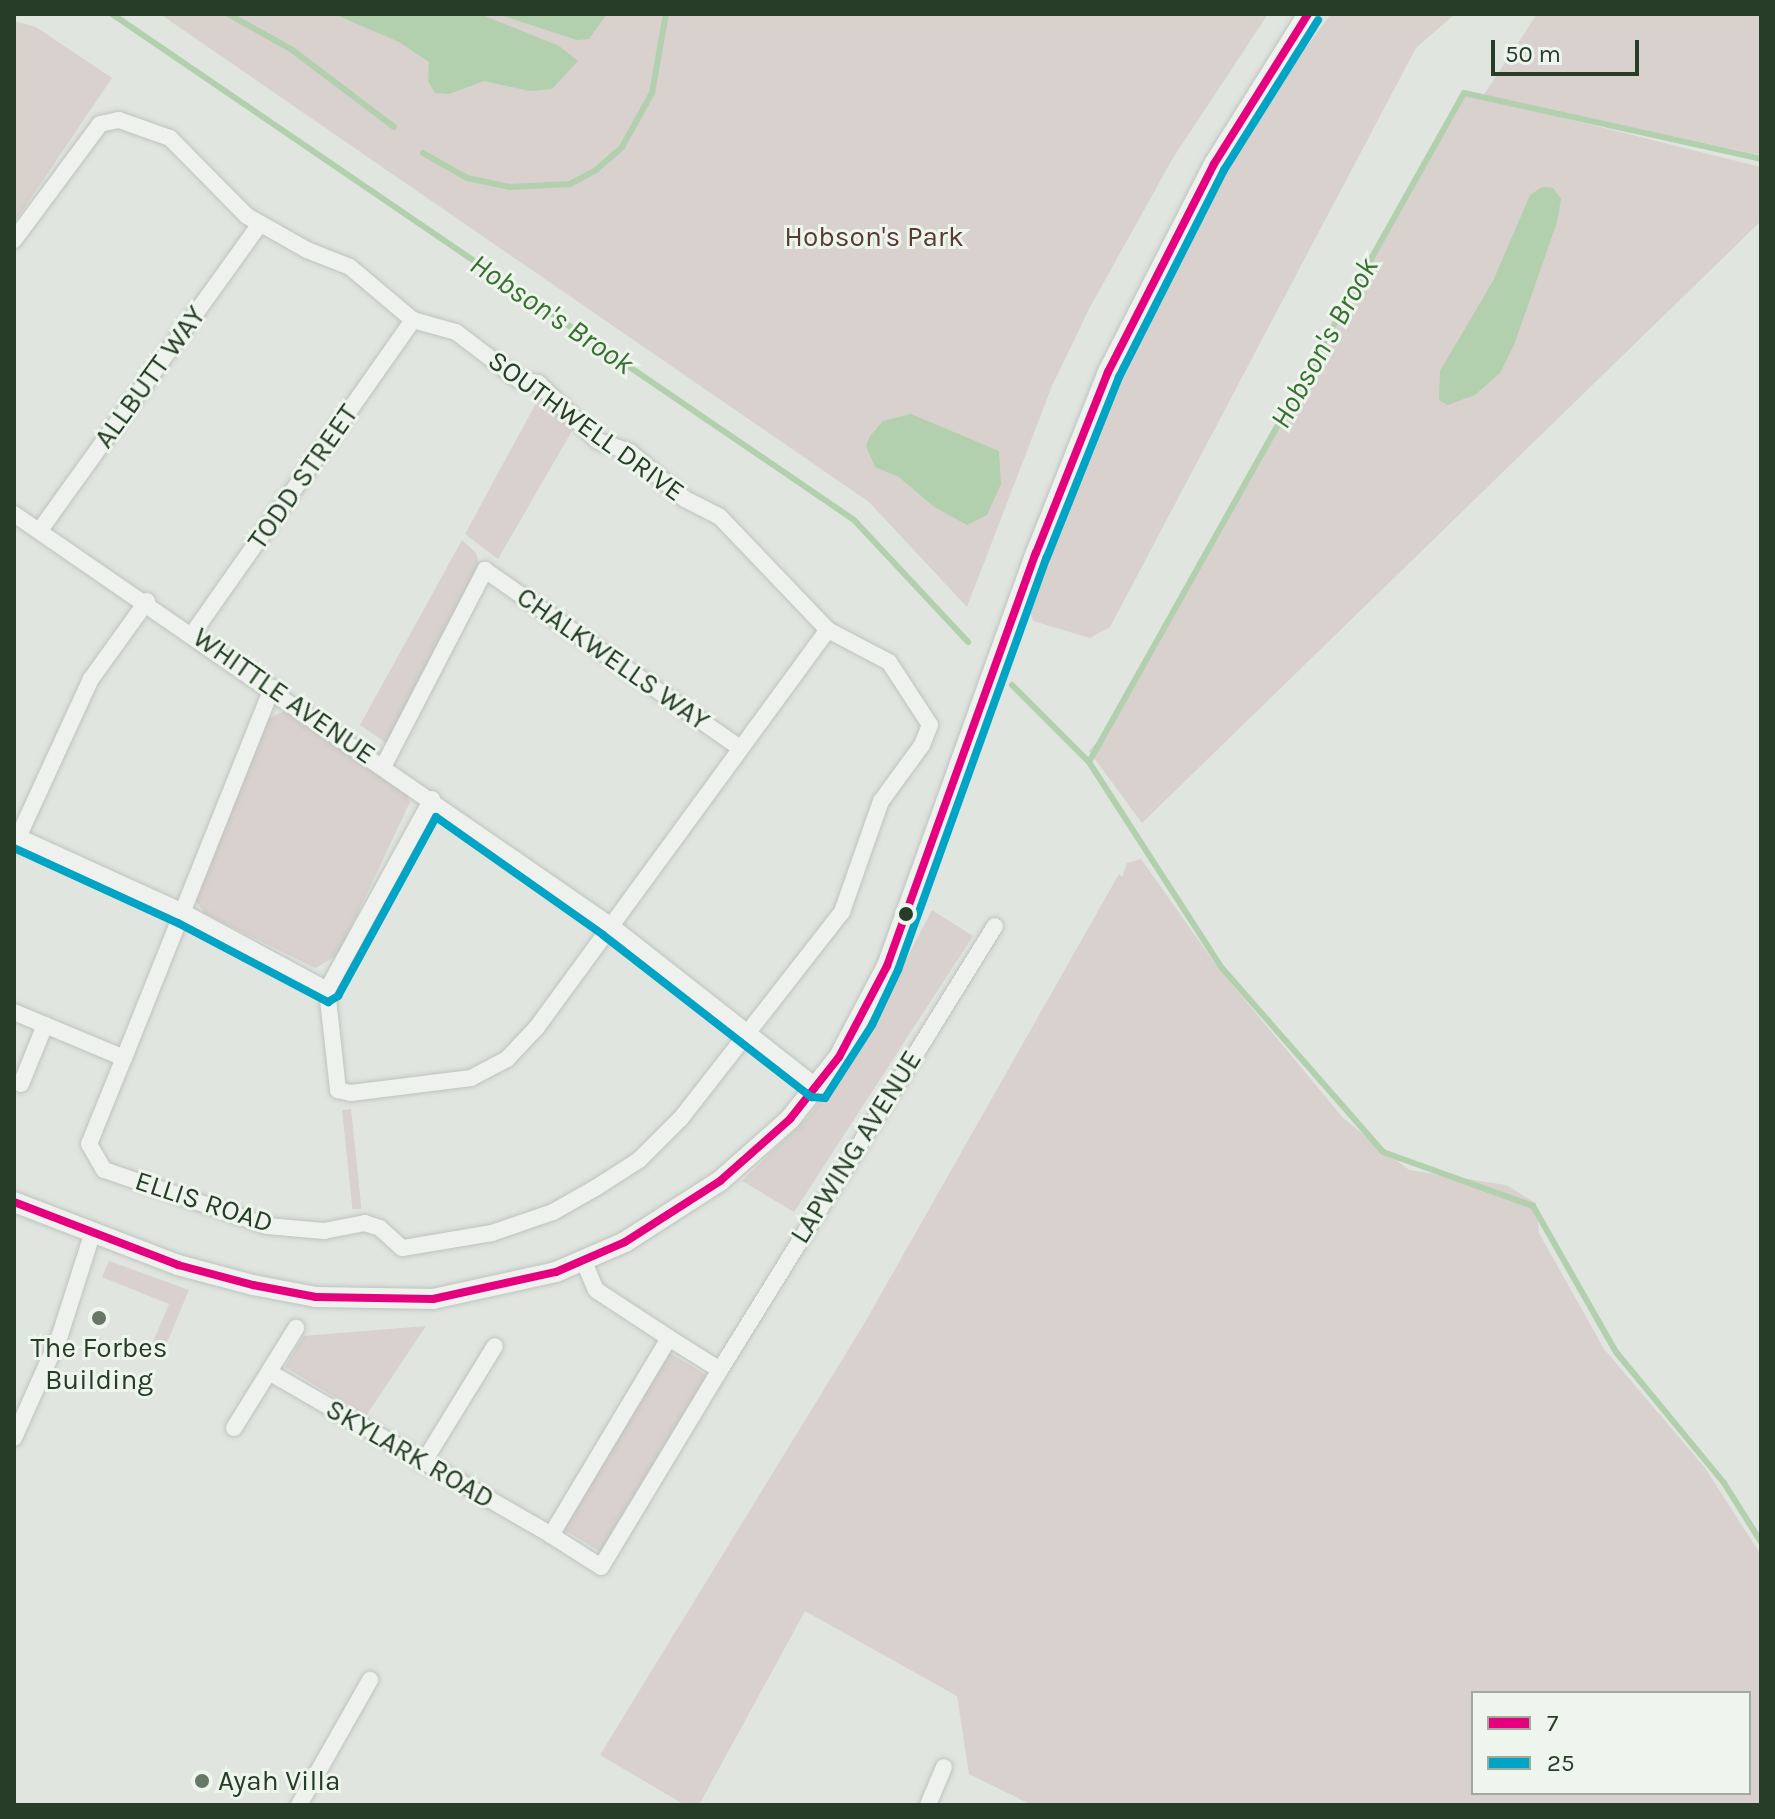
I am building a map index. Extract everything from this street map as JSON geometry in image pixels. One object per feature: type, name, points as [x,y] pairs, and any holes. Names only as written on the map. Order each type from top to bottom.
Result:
[{"type":"street","points":[[14,1202],[92,1235],[253,1285],[364,1300],[433,1299],[498,1288],[584,1262],[676,1213],[720,1181],[790,1119],[818,1088],[862,1019],[887,966],[1036,553],[1108,372],[1214,164],[1308,14]]},
{"type":"street","name":"SOUTHWELL DRIVE","points":[[14,240],[92,129],[109,120],[170,138],[260,224],[350,267],[413,320],[456,332],[519,380],[538,383],[598,441],[630,452],[685,499],[719,516],[828,630],[889,662],[930,725],[922,745],[881,801],[842,912],[747,1035]]},
{"type":"street","name":"ALLBUTT WAY","points":[[40,530],[260,224]]},
{"type":"street","name":"TODD STREET","points":[[193,633],[413,320]]},
{"type":"street","name":"WHITTLE AVENUE","points":[[14,514],[147,601],[610,925],[818,1088]]},
{"type":"street","name":"CHALKWELLS WAY","points":[[384,765],[485,570],[740,748]]},
{"type":"street","points":[[147,601],[91,679],[15,839],[183,912],[327,990],[432,799]]},
{"type":"street","name":"CHALKWELLS WAY","points":[[327,990],[338,1090],[351,1093],[471,1078],[507,1059],[537,1027],[828,630]]},
{"type":"street","points":[[14,1012],[124,1058],[272,688]]},
{"type":"street","name":"LAPWING AVENUE","points":[[551,1535],[601,1567],[995,926]]},
{"type":"street","points":[[21,1084],[45,1025]]},
{"type":"street","name":"ELLIS ROAD","points":[[124,1058],[89,1144],[104,1170],[267,1226],[324,1231],[365,1223],[380,1228],[402,1248],[492,1233],[553,1212],[597,1187],[639,1160],[680,1119],[747,1035]]},
{"type":"street","points":[[15,1432],[60,1335],[92,1235]]},
{"type":"street","points":[[584,1262],[596,1290],[720,1370]]},
{"type":"street","points":[[234,1428],[296,1328]]},
{"type":"street","points":[[551,1535],[669,1338]]},
{"type":"street","points":[[423,1463],[495,1346]]},
{"type":"street","name":"SKYLARK ROAD","points":[[269,1372],[551,1535]]},
{"type":"street","points":[[299,1805],[370,1680]]},
{"type":"street","points":[[928,1805],[944,1767]]},
{"type":"green space","name":"Hobson's Park","points":[[160,14],[1268,14],[1173,158],[1090,307],[1052,386],[967,607],[869,502]]},
{"type":"green space","points":[[1331,14],[1455,14],[1416,48],[1110,627],[1090,638],[1033,621],[1030,610],[1119,375],[1212,193],[1283,78]]},
{"type":"green space","points":[[1537,14],[1761,14],[1761,155],[1483,96]]},
{"type":"green space","points":[[14,21],[36,27],[112,78],[14,223]]},
{"type":"green space","points":[[1464,93],[1761,167],[1761,221],[1142,823],[1089,751],[1106,732]]},
{"type":"green space","points":[[541,394],[576,424],[498,559],[465,534]]},
{"type":"green space","points":[[462,540],[476,553],[480,568],[389,745],[360,725]]},
{"type":"green space","points":[[291,708],[405,788],[410,802],[338,955],[315,968],[205,914],[195,900],[267,719]]},
{"type":"green space","points":[[1141,859],[1216,965],[1343,1118],[1409,1170],[1506,1185],[1536,1203],[1539,1233],[1604,1349],[1705,1468],[1761,1555],[1761,1805],[1032,1805],[969,1774],[957,1696],[805,1611],[699,1805],[685,1805],[600,1755],[864,1324],[1119,874],[1122,877],[1127,863]]},
{"type":"green space","points":[[932,910],[973,936],[794,1212],[742,1181],[808,1117],[857,1054]]},
{"type":"green space","points":[[351,1109],[361,1208],[353,1209],[342,1110]]},
{"type":"green space","points":[[109,1261],[189,1290],[160,1359],[148,1354],[169,1304],[102,1277]]},
{"type":"green space","points":[[426,1326],[366,1416],[285,1367],[303,1336]]},
{"type":"green space","points":[[668,1352],[708,1376],[602,1553],[562,1529]]},
{"type":"shaded area","points":[[334,14],[480,14],[559,46],[578,61],[552,89],[530,91],[484,81],[449,94],[435,93],[428,81],[429,62],[399,42]]},
{"type":"shaded area","points":[[497,14],[607,14],[589,39],[577,40]]},
{"type":"shaded area","points":[[1542,187],[1553,188],[1561,199],[1557,222],[1514,345],[1500,373],[1475,395],[1448,405],[1439,400],[1440,371],[1493,281],[1530,195]]},
{"type":"shaded area","points":[[911,414],[999,451],[1001,484],[987,515],[967,525],[933,506],[899,477],[875,467],[866,446],[870,436],[883,421]]},
{"type":"waterway","name":"Hobson's Brook","points":[[112,14],[854,520],[968,642]]},
{"type":"waterway","points":[[228,14],[291,49],[394,127]]},
{"type":"waterway","points":[[423,153],[467,178],[510,187],[570,184],[596,170],[622,147],[652,93],[666,14]]},
{"type":"waterway","name":"Hobson's Brook","points":[[1012,685],[1089,762],[1464,93],[1761,159]]},
{"type":"waterway","points":[[1089,762],[1222,968],[1383,1152],[1533,1206],[1616,1352],[1724,1483],[1761,1542]]},
{"type":"transit line","name":"7","points":[[14,1202],[178,1265],[253,1285],[316,1297],[433,1299],[556,1272],[625,1242],[720,1181],[790,1119],[839,1057],[887,966],[1036,553],[1108,372],[1214,164],[1308,14]]},
{"type":"transit line","name":"25","points":[[14,848],[178,923],[328,1002],[338,996],[436,817],[603,935],[811,1097],[825,1098],[872,1025],[898,970],[1047,557],[1119,377],[1224,170],[1318,20]]},
{"type":"place","name":"The Forbes Building","points":[[99,1318]]},
{"type":"place","name":"Ayah Villa","points":[[202,1781]]}]
